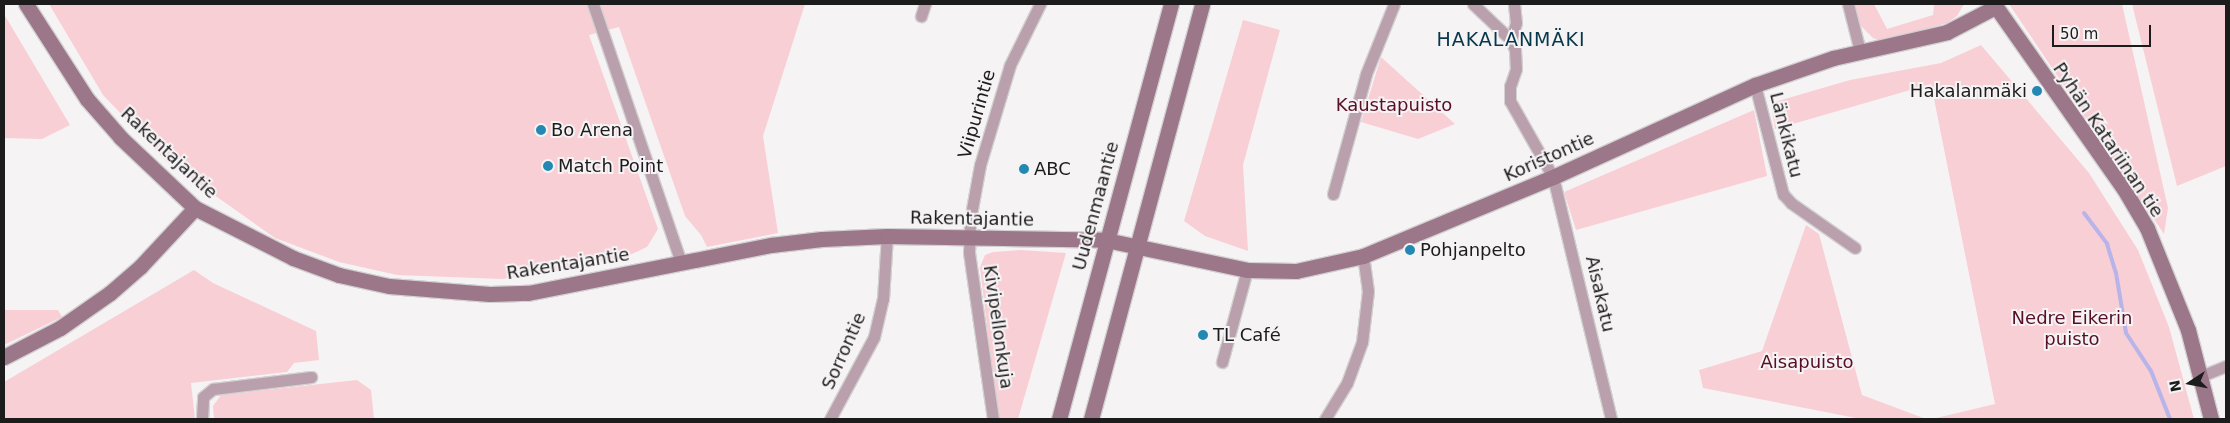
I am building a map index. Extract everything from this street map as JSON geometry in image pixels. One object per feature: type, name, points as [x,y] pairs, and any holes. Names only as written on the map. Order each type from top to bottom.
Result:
[{"type":"street","name":"Rakentajantie","points":[[26,4],[87,99],[121,138],[195,208],[293,258],[339,275],[389,286],[439,292],[528,293],[805,241],[887,236],[968,239],[1106,240]]},
{"type":"street","points":[[593,4],[681,263]]},
{"type":"street","points":[[921,16],[925,4]]},
{"type":"street","name":"Viipurintie","points":[[968,239],[980,165],[1010,65],[1040,4]]},
{"type":"street","name":"Uudenmaantie","points":[[1059,419],[1171,4]]},
{"type":"street","points":[[1091,419],[1202,4]]},
{"type":"street","points":[[1333,194],[1366,74],[1394,4]]},
{"type":"street","points":[[1473,4],[1511,40]]},
{"type":"street","name":"Aisakatu","points":[[1514,4],[1516,23],[1511,40],[1516,69],[1510,86],[1510,101],[1553,177],[1611,419]]},
{"type":"street","points":[[1848,4],[1860,51]]},
{"type":"street","name":"Koristontie","points":[[1106,240],[1137,245],[1247,270],[1296,271],[1364,256],[1553,177],[1755,85],[1860,51],[1947,32],[1995,5]]},
{"type":"street","name":"Pyhän Katariinan tie","points":[[1995,5],[2124,189],[2148,228],[2173,287],[2201,376],[2212,419]]},
{"type":"street","name":"Länkikatu","points":[[1755,85],[1784,194],[1791,203],[1855,248]]},
{"type":"street","points":[[4,357],[60,328],[110,293],[141,266],[195,208]]},
{"type":"street","name":"Sorrontie","points":[[830,419],[874,337],[884,300],[887,236]]},
{"type":"street","name":"Kivipellonkuja","points":[[968,239],[993,419]]},
{"type":"street","points":[[1325,419],[1348,383],[1362,342],[1368,291],[1364,256]]},
{"type":"street","points":[[1222,362],[1247,270]]},
{"type":"street","points":[[2201,376],[2226,366]]},
{"type":"street","points":[[202,419],[203,397],[213,389],[311,377]]},
{"type":"green space","points":[[49,4],[805,4],[763,136],[778,233],[707,247],[701,235],[685,216],[619,27],[589,35],[658,229],[647,247],[632,254],[573,269],[502,279],[397,275],[339,262],[275,238],[166,161],[103,95]]},
{"type":"green space","points":[[1854,4],[1874,4],[1887,29],[1933,15],[1934,4],[1964,4],[1957,16],[1947,23],[1883,42],[1873,38],[1860,25]]},
{"type":"green space","points":[[2009,4],[2122,4],[2168,208],[2164,234]]},
{"type":"green space","points":[[2132,4],[2226,4],[2226,166],[2177,186]]},
{"type":"green space","points":[[4,14],[70,125],[42,139],[4,138]]},
{"type":"green space","points":[[1243,20],[1280,30],[1243,165],[1248,251],[1205,236],[1184,221]]},
{"type":"green space","name":"Nedre Eikerin puisto","points":[[1981,45],[2089,173],[2138,250],[2169,327],[2194,419],[1932,419],[1995,404],[1931,84],[1775,129],[1771,103],[1850,80],[1941,63]]},
{"type":"green space","name":"Kaustapuisto","points":[[1381,57],[1455,124],[1418,139],[1361,122]]},
{"type":"green space","points":[[1754,110],[1767,176],[1576,230],[1564,192]]},
{"type":"green space","name":"Aisapuisto","points":[[1806,225],[1819,234],[1862,395],[1926,419],[1861,419],[1703,388],[1699,370],[1762,351]]},
{"type":"green space","points":[[1021,250],[1066,253],[1018,419],[998,419],[980,267],[985,255],[993,252]]},
{"type":"green space","points":[[194,270],[213,283],[316,331],[319,360],[294,363],[287,372],[191,383],[195,419],[4,419],[4,382]]},
{"type":"green space","points":[[4,310],[58,310],[62,317],[4,345]]},
{"type":"green space","points":[[357,380],[371,390],[374,419],[214,419],[213,406],[221,395]]},
{"type":"waterway","points":[[2084,213],[2107,244],[2116,273],[2126,333],[2151,371],[2170,419]]},
{"type":"place","name":"Hakalanmäki","points":[[2037,91]]},
{"type":"place","name":"Bo Arena","points":[[541,130]]},
{"type":"place","name":"Match Point","points":[[548,166]]},
{"type":"place","name":"ABC","points":[[1024,169]]},
{"type":"place","name":"Pohjanpelto","points":[[1410,250]]},
{"type":"place","name":"TL Café","points":[[1203,335]]},
{"type":"district","name":"HAKALANMÄKI","points":[[1511,40]]}]
